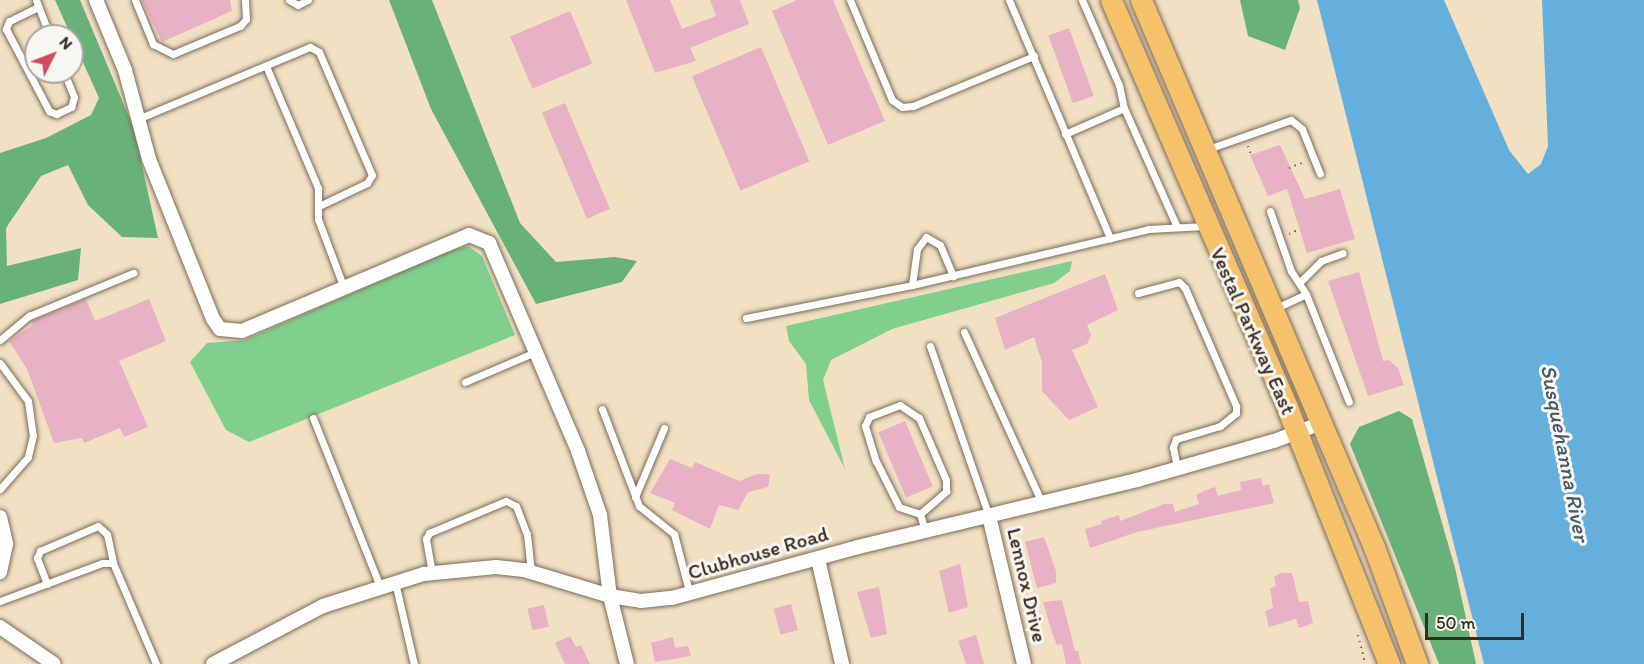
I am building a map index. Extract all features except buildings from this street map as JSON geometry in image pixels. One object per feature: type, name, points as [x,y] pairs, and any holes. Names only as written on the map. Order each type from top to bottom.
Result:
[{"type":"main road","name":"Vestal Parkway East","points":[[1111,0],[1206,226],[1298,434],[1389,664]]},
{"type":"main road","name":"Vestal Parkway East","points":[[1141,0],[1271,310],[1322,423],[1417,664]]},
{"type":"street","points":[[96,0],[140,118],[149,159],[213,320],[220,330],[242,331],[469,235],[479,237],[489,243],[503,272],[600,514],[610,596],[627,664]]},
{"type":"street","name":"Clubhouse Road","points":[[213,664],[323,606],[380,586],[432,573],[496,567],[531,572],[610,596],[641,601],[690,595],[925,530],[1177,468],[1298,434],[1322,423]]},
{"type":"street","name":"Lennox Drive","points":[[989,516],[1024,664]]},
{"type":"street","points":[[0,517],[6,543],[0,572]]},
{"type":"street","points":[[818,559],[842,664]]},
{"type":"street","points":[[0,627],[54,664]]},
{"type":"lane","points":[[135,0],[153,44],[173,54],[240,26],[246,19],[245,0]]},
{"type":"lane","points":[[290,0],[298,5],[309,0]]},
{"type":"lane","points":[[850,0],[892,100],[902,107],[1034,57]]},
{"type":"lane","points":[[1009,0],[1110,238]]},
{"type":"lane","points":[[1083,0],[1119,85],[1124,108],[1176,225]]},
{"type":"lane","points":[[24,63],[6,29],[9,21],[37,3],[45,24]]},
{"type":"lane","points":[[140,118],[310,47],[319,52],[372,175],[368,183],[319,206]]},
{"type":"lane","points":[[266,66],[318,188],[318,219],[344,288]]},
{"type":"lane","points":[[35,84],[49,111],[56,114],[71,107],[74,97],[69,84]]},
{"type":"lane","points":[[1065,134],[1124,108]]},
{"type":"lane","points":[[1203,151],[1291,120],[1302,129],[1320,174]]},
{"type":"lane","points":[[1270,211],[1291,271],[1301,281],[1349,402]]},
{"type":"lane","points":[[746,318],[953,276],[1110,238],[1176,225],[1206,226]]},
{"type":"lane","points":[[912,285],[917,249],[926,237],[940,245],[953,276]]},
{"type":"lane","points":[[1301,281],[1321,261],[1343,253]]},
{"type":"lane","points":[[0,340],[29,316],[133,273]]},
{"type":"lane","points":[[1138,293],[1179,282],[1185,288],[1236,406],[1236,413],[1220,426],[1176,439],[1173,442],[1177,468]]},
{"type":"lane","points":[[1271,310],[1306,294]]},
{"type":"lane","points":[[964,332],[991,398],[1042,503]]},
{"type":"lane","points":[[930,346],[989,516]]},
{"type":"lane","points":[[465,382],[535,352]]},
{"type":"lane","points":[[0,363],[28,401],[33,435],[28,457],[0,489]]},
{"type":"lane","points":[[900,405],[919,418],[946,480],[946,491],[920,514],[899,507],[865,426],[869,417],[900,405]]},
{"type":"lane","points":[[602,409],[635,497],[644,513],[674,534],[690,595]]},
{"type":"lane","points":[[313,418],[380,586]]},
{"type":"lane","points":[[635,497],[664,428]]},
{"type":"lane","points":[[432,573],[426,539],[429,533],[506,501],[516,506],[527,534],[531,572]]},
{"type":"lane","points":[[920,514],[925,530]]},
{"type":"lane","points":[[47,584],[38,558],[40,551],[98,526],[107,534],[113,563],[156,664]]},
{"type":"lane","points":[[0,601],[102,563],[113,563]]},
{"type":"lane","points":[[395,582],[414,664]]},
{"type":"path","points":[[1289,168],[1314,158]]},
{"type":"green space","points":[[55,0],[80,0],[134,129],[158,238],[122,237],[88,205],[68,165],[41,176],[6,228],[7,266],[81,248],[78,280],[0,304],[0,153],[46,138],[91,115],[99,98],[84,65],[84,24],[66,24]]},
{"type":"green space","points":[[389,0],[432,0],[520,223],[556,262],[615,257],[637,261],[622,282],[536,304],[431,109]]},
{"type":"green space","points":[[1240,0],[1298,0],[1300,8],[1285,50],[1248,36]]},
{"type":"green space","points":[[468,246],[482,256],[515,335],[249,442],[226,430],[190,362],[207,343],[245,340],[449,251]]},
{"type":"green space","points":[[1072,261],[1070,271],[1054,283],[892,329],[831,360],[823,380],[845,469],[809,400],[806,364],[789,341],[786,326]]},
{"type":"green space","points":[[1399,411],[1412,419],[1455,568],[1476,664],[1439,664],[1350,444],[1359,427]]},
{"type":"water","name":"Susquehanna River","points":[[1317,0],[1444,0],[1509,150],[1528,174],[1541,164],[1548,146],[1542,0],[1644,0],[1644,664],[1484,664]]}]
